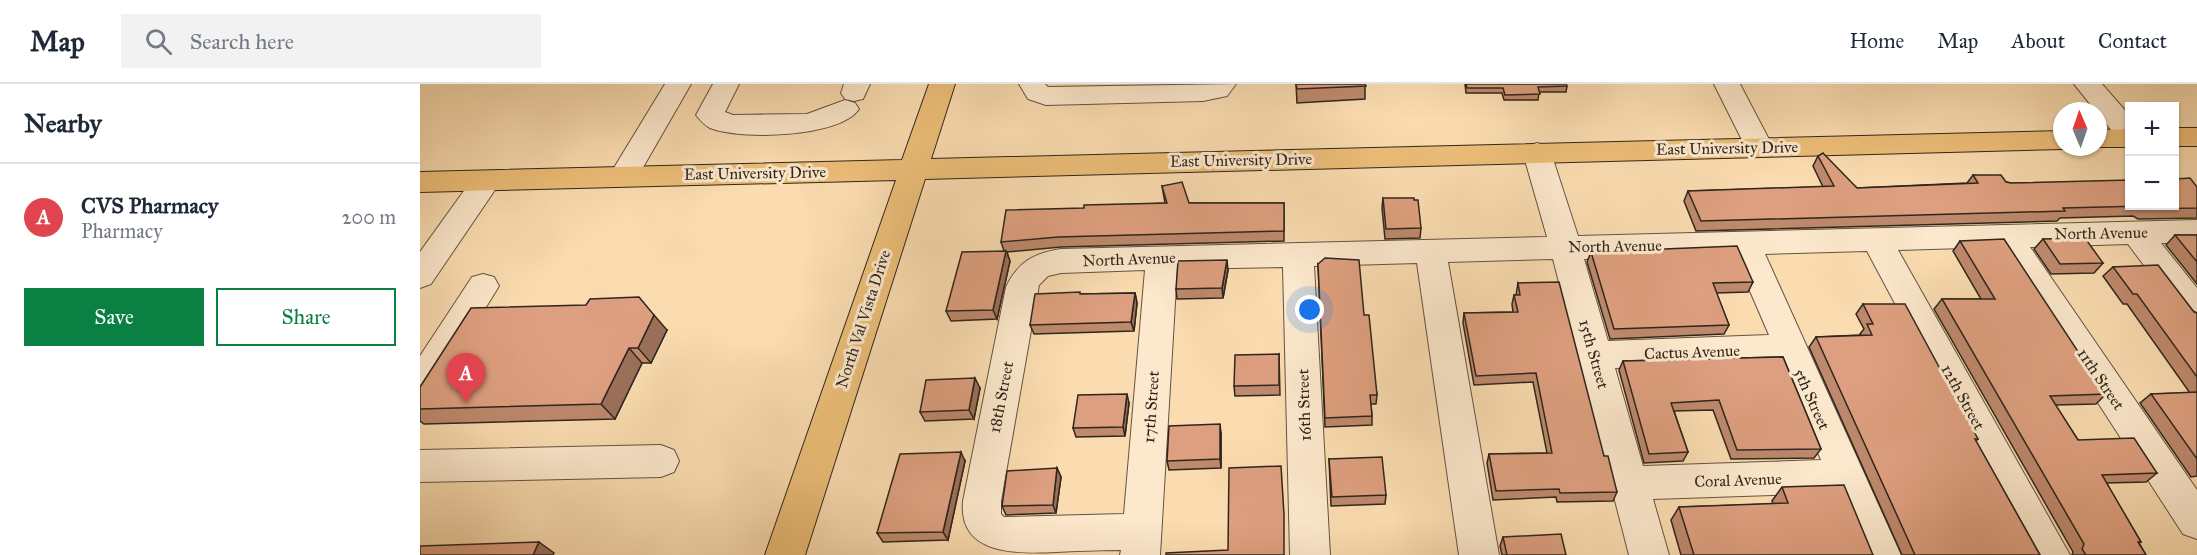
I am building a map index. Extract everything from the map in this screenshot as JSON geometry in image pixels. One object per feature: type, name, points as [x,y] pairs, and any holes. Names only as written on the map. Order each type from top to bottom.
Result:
[{"type":"main road","name":"North Val Vista Drive","points":[[785,555],[942,84]]},
{"type":"main road","points":[[2179,137],[2197,137]]},
{"type":"main road","points":[[2107,139],[2125,138]]},
{"type":"main road","name":"East University Drive","points":[[420,182],[2053,140]]},
{"type":"street","points":[[624,176],[678,84]]},
{"type":"street","points":[[726,84],[710,115],[719,121],[733,124],[821,122],[836,116],[852,95]]},
{"type":"street","points":[[1032,84],[1037,93],[1047,96],[1203,93],[1218,90],[1223,84]]},
{"type":"street","points":[[1727,84],[1759,147]]},
{"type":"street","points":[[2087,84],[2125,128]]},
{"type":"street","name":"15th Street","points":[[1537,153],[1630,483],[1648,555]]},
{"type":"street","points":[[420,276],[486,181]]},
{"type":"street","name":"North Avenue","points":[[1035,268],[1061,261],[2197,231]]},
{"type":"street","points":[[2136,232],[2197,311]]},
{"type":"street","name":"11th Street","points":[[2006,236],[2197,522]]},
{"type":"street","name":"12th Street","points":[[1876,239],[2050,555]]},
{"type":"street","name":"5th Street","points":[[1745,243],[1881,555]]},
{"type":"street","points":[[1431,251],[1479,555]]},
{"type":"street","name":"16th Street","points":[[1298,255],[1310,555]]},
{"type":"street","name":"17th Street","points":[[1141,543],[1162,258]]},
{"type":"street","name":"18th Street","points":[[1035,268],[1022,287],[986,478],[980,511],[986,528],[1011,536],[1141,543]]},
{"type":"street","points":[[420,385],[483,286]]},
{"type":"street","name":"Cactus Avenue","points":[[1594,355],[1790,348]]},
{"type":"street","points":[[420,466],[661,461]]},
{"type":"street","name":"Coral Avenue","points":[[1630,483],[1846,476]]},
{"type":"building","points":[[1296,84],[1365,84],[1366,86],[1297,89]]},
{"type":"building","points":[[1466,84],[1566,84],[1567,86],[1538,87],[1540,94],[1505,95],[1503,88],[1467,88]]},
{"type":"building","points":[[1823,153],[1857,188],[1978,183],[1973,175],[2001,175],[2006,182],[2011,183],[2125,180],[2125,206],[2063,208],[2065,211],[1701,221],[1688,191],[1834,186],[1818,156]]},
{"type":"building","points":[[2190,178],[2197,187],[2197,208],[2179,208],[2179,179]]},
{"type":"building","points":[[1182,182],[1189,203],[1284,203],[1284,231],[1058,237],[1001,242],[1006,210],[1167,203],[1162,186]]},
{"type":"building","points":[[1383,198],[1418,200],[1421,228],[1386,229]]},
{"type":"building","points":[[2175,235],[2197,235],[2197,262]]},
{"type":"building","points":[[2085,238],[2103,263],[2060,264],[2043,239]]},
{"type":"building","points":[[2004,239],[2106,394],[2050,396],[2078,440],[2134,438],[2157,473],[2102,475],[2141,542],[2138,542],[2146,555],[2086,555],[2082,549],[2084,544],[1942,299],[1995,299],[1960,241]]},
{"type":"building","points":[[1737,246],[1753,282],[1713,283],[1729,325],[1614,329],[1591,252]]},
{"type":"building","points":[[1006,251],[993,310],[946,311],[962,252]]},
{"type":"building","points":[[1325,258],[1359,260],[1364,315],[1369,315],[1377,395],[1370,395],[1372,416],[1325,418],[1318,264]]},
{"type":"building","points":[[1227,260],[1222,288],[1176,289],[1178,261]]},
{"type":"building","points":[[2158,265],[2197,313],[2197,377],[2137,294],[2133,294],[2113,267]]},
{"type":"building","points":[[1559,282],[1604,456],[1608,456],[1617,492],[1560,493],[1559,489],[1496,491],[1489,454],[1552,453],[1536,373],[1476,376],[1464,313],[1518,312],[1514,295],[1520,295],[1518,283]]},
{"type":"building","points":[[1080,292],[1080,294],[1135,293],[1131,322],[1030,325],[1035,294]]},
{"type":"building","points":[[639,297],[654,315],[638,348],[629,348],[601,404],[420,409],[420,387],[471,308],[586,305],[590,299]]},
{"type":"building","points":[[1863,304],[1905,304],[1978,439],[1975,439],[2040,555],[1915,555],[1816,337],[1872,335],[1867,324],[1873,324]]},
{"type":"building","points":[[1279,354],[1279,385],[1234,386],[1235,355]]},
{"type":"building","points":[[1783,357],[1821,449],[1737,450],[1719,400],[1671,403],[1688,452],[1649,454],[1623,361]]},
{"type":"building","points":[[975,378],[969,410],[920,412],[926,380]]},
{"type":"building","points":[[2197,392],[2197,459],[2151,394]]},
{"type":"building","points":[[1127,394],[1123,427],[1073,428],[1078,395]]},
{"type":"building","points":[[1220,424],[1220,459],[1167,461],[1169,426]]},
{"type":"building","points":[[961,452],[943,532],[877,533],[900,454]]},
{"type":"building","points":[[1382,457],[1386,495],[1332,497],[1329,459]]},
{"type":"building","points":[[1281,466],[1284,555],[1166,555],[1166,553],[1228,550],[1229,468]]},
{"type":"building","points":[[1057,468],[1053,505],[1002,506],[1007,471]]},
{"type":"building","points":[[1844,485],[1873,555],[1694,555],[1679,507],[1788,503],[1782,487]]},
{"type":"building","points":[[1561,534],[1566,555],[1507,555],[1503,537]]},
{"type":"building","points":[[539,542],[533,555],[420,555],[420,546]]},
{"type":"place","name":"CVS Pharmacy","points":[[466,403]]}]
